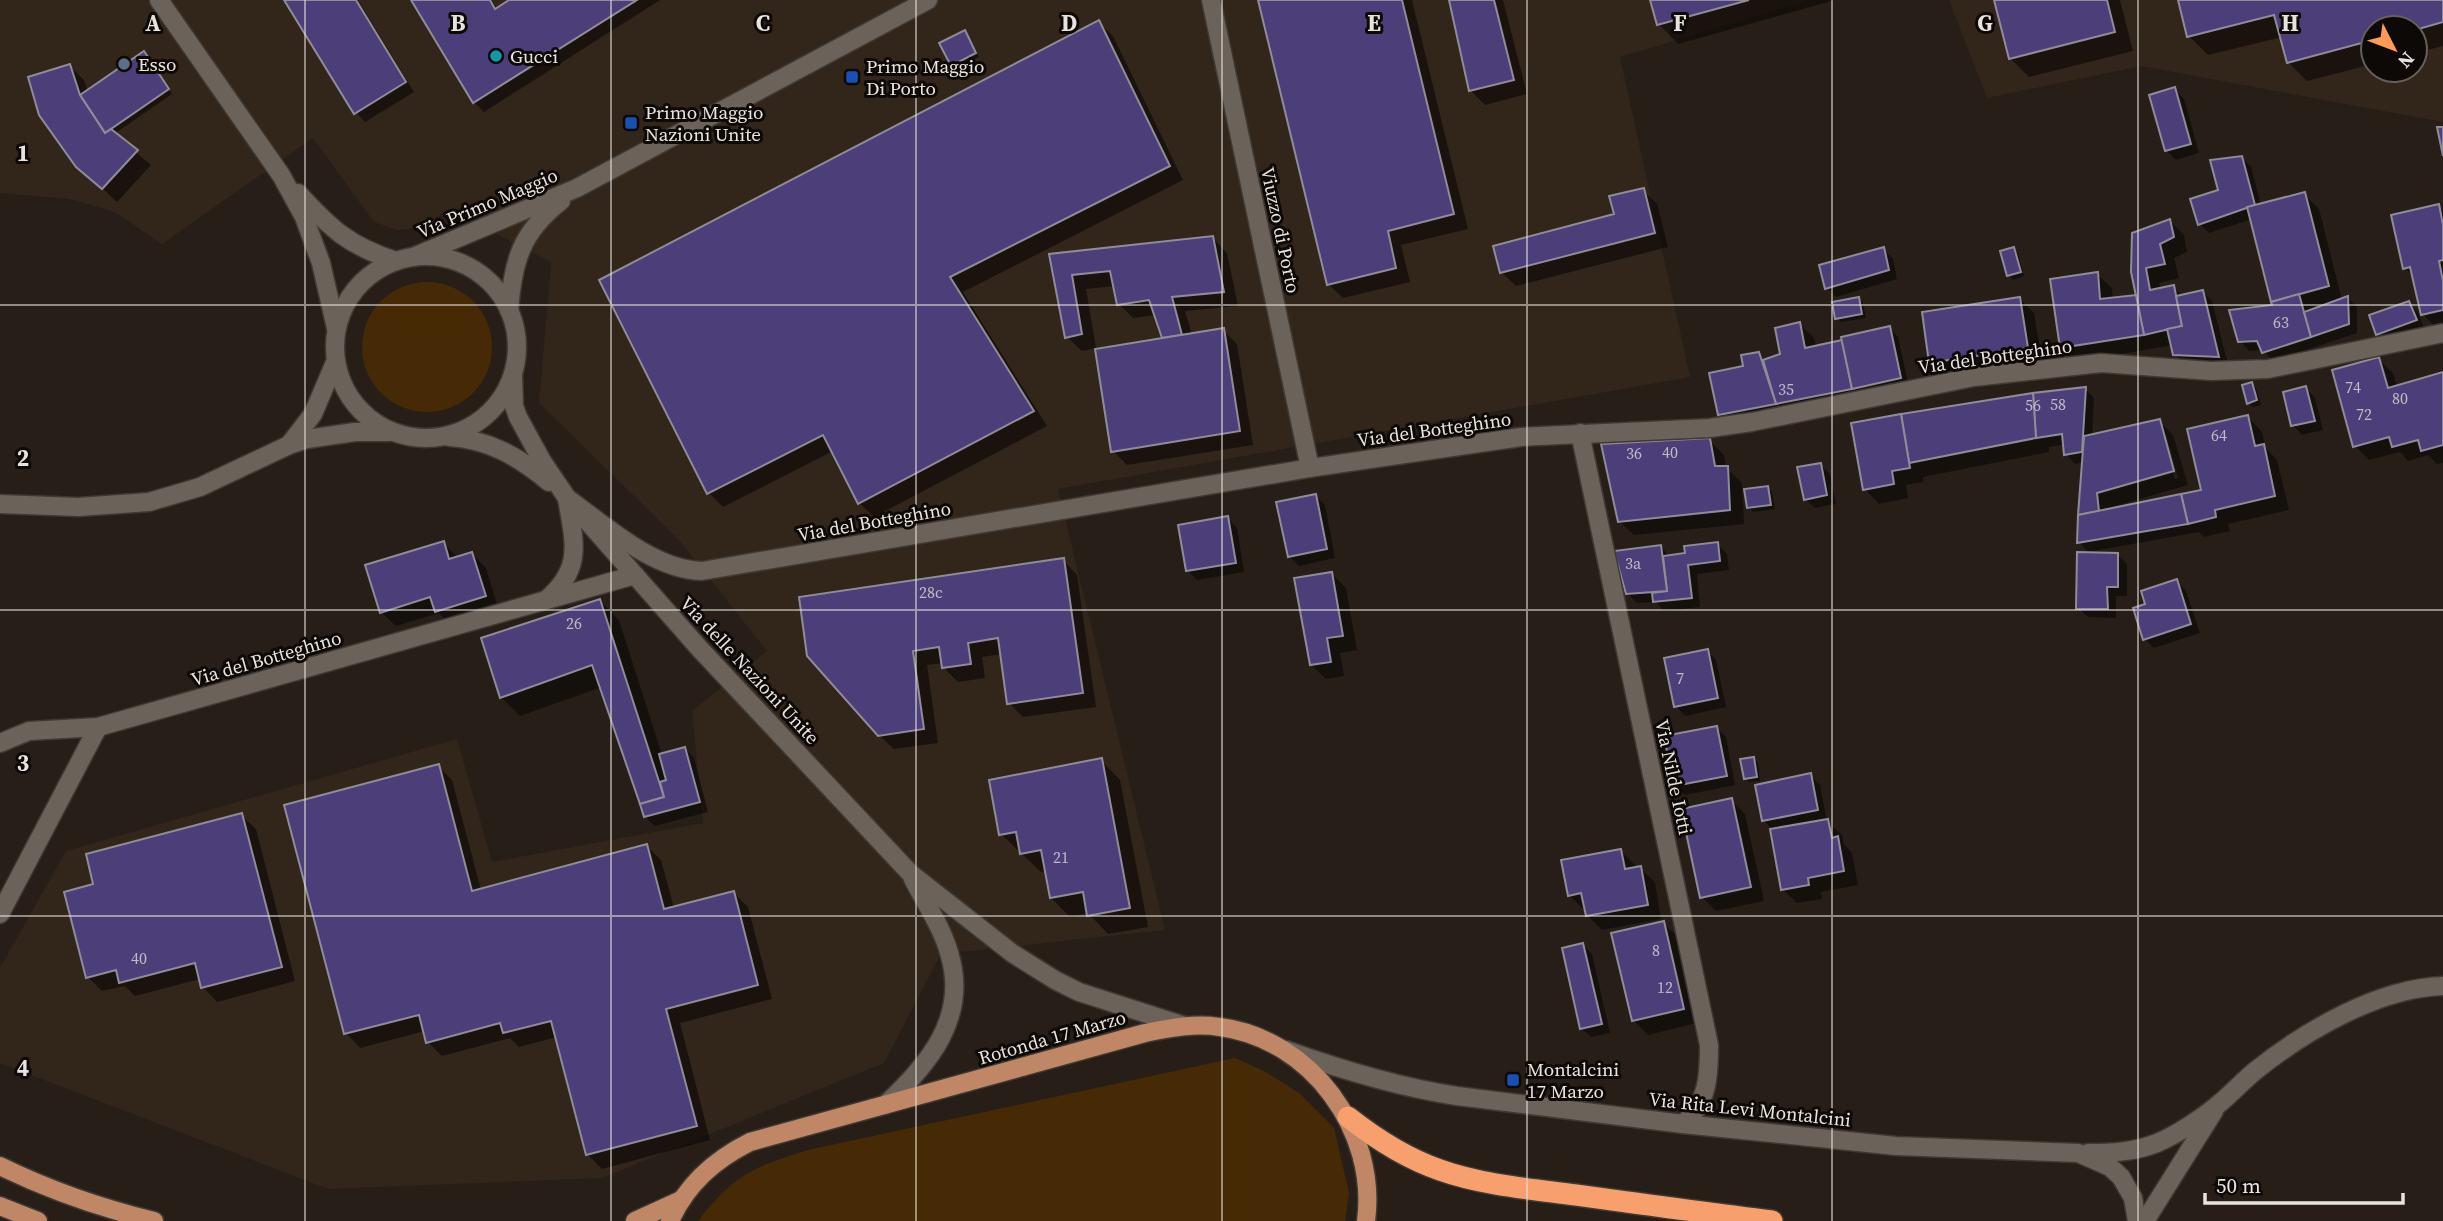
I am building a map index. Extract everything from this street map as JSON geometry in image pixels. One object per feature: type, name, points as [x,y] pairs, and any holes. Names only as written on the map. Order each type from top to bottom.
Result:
[{"type":"highway","points":[[1348,1117],[1402,1154],[1434,1168],[1468,1178],[1772,1221]]},
{"type":"main road","name":"Rotonda 17 Marzo","points":[[670,1221],[694,1183],[717,1161],[750,1142],[1136,1035],[1185,1027],[1227,1028],[1251,1035],[1286,1050],[1318,1078],[1348,1117],[1364,1160],[1368,1200],[1366,1221]]},
{"type":"main road","points":[[0,1166],[52,1189],[154,1221]]},
{"type":"main road","points":[[635,1221],[681,1200]]},
{"type":"main road","points":[[0,1206],[38,1221]]},
{"type":"street","points":[[159,0],[281,176],[304,217],[321,262],[337,332],[336,360],[344,386],[350,398],[369,418],[392,432]]},
{"type":"street","name":"Via Primo Maggio","points":[[405,259],[577,188],[928,0]]},
{"type":"street","name":"Viuzzo di Porto","points":[[1211,0],[1310,468]]},
{"type":"street","points":[[0,503],[78,508],[149,502],[200,487],[289,445],[328,435],[392,432],[418,438],[444,436],[470,427],[492,410],[508,387],[513,374],[517,338],[509,310],[491,283],[474,270],[444,258],[405,259],[357,247],[334,231],[281,176]]},
{"type":"street","name":"Via Primo Maggio","points":[[509,310],[515,267],[527,236],[547,212],[577,188]]},
{"type":"street","points":[[337,332],[348,302],[357,288],[382,268],[405,259]]},
{"type":"street","name":"Via del Botteghino","points":[[565,495],[639,549],[659,560],[682,569],[702,570],[1310,468],[1521,437],[1710,428],[1974,377],[2101,363],[2211,372],[2268,369],[2443,333]]},
{"type":"street","points":[[289,445],[313,414],[336,360]]},
{"type":"street","name":"Via delle Nazioni Unite","points":[[513,374],[517,417],[565,495],[699,648],[909,873],[1012,953],[1055,981],[1079,992],[1185,1027]]},
{"type":"street","name":"Via Nilde Iotti","points":[[1580,433],[1709,1045],[1706,1092],[1695,1114],[1683,1124]]},
{"type":"street","name":"Via delle Nazioni Unite","points":[[444,436],[492,445],[513,455],[565,495]]},
{"type":"street","points":[[543,602],[568,576],[572,561],[574,543],[565,495]]},
{"type":"street","name":"Via del Botteghino","points":[[0,743],[29,731],[98,727],[635,575]]},
{"type":"street","points":[[0,914],[98,727]]},
{"type":"street","name":"Via delle Nazioni Unite","points":[[885,1105],[907,1085],[934,1052],[947,1028],[953,1004],[954,977],[950,955],[938,925],[909,873]]},
{"type":"street","points":[[2078,1153],[2123,1152],[2150,1146],[2167,1138],[2219,1104],[2255,1071],[2319,1028],[2375,1002],[2419,987],[2443,972]]},
{"type":"street","points":[[2419,987],[2443,986]]},
{"type":"street","name":"Via Rita Levi Montalcini","points":[[1286,1050],[1367,1077],[1427,1091],[1683,1124],[1896,1146],[2078,1153],[2102,1162],[2120,1177],[2133,1198],[2137,1221]]},
{"type":"street","points":[[2145,1221],[2219,1104]]},
{"type":"shaded area","points":[[0,0],[1810,0],[1620,57],[1690,377],[1058,489],[1165,930],[941,954],[884,1063],[602,1178],[328,1189],[0,1063],[0,968],[66,851],[457,739],[492,862],[703,823],[692,711],[767,651],[679,540],[539,403],[551,262],[449,210],[416,228],[397,230],[374,222],[313,138],[162,244],[115,212],[70,199],[0,193]]},
{"type":"shaded area","points":[[1949,0],[2443,0],[2443,122],[2141,66],[1987,98]]},
{"type":"shaded area","points":[[427,282],[452,287],[473,301],[487,322],[492,347],[487,372],[473,393],[452,407],[427,412],[402,407],[381,393],[367,372],[362,347],[367,322],[381,301],[402,287]]},
{"type":"shaded area","points":[[1235,1058],[1264,1071],[1299,1093],[1334,1128],[1349,1193],[1345,1221],[699,1221],[724,1192],[745,1175],[808,1150]]},
{"type":"building","points":[[284,0],[356,0],[406,82],[354,114]]},
{"type":"building","name":"Gucci","points":[[411,0],[490,0],[495,9],[509,0],[637,0],[473,103]]},
{"type":"building","points":[[1258,0],[1402,0],[1454,214],[1388,231],[1396,268],[1327,285]]},
{"type":"building","points":[[1449,0],[1494,0],[1514,80],[1469,91]]},
{"type":"building","points":[[1650,0],[1749,0],[1657,25]]},
{"type":"building","points":[[1994,0],[2107,0],[2115,32],[2009,59]]},
{"type":"building","points":[[2178,0],[2443,0],[2443,22],[2429,26],[2429,14],[2359,14],[2359,44],[2287,63],[2274,15],[2187,37]]},
{"type":"building","points":[[1099,20],[1170,166],[950,277],[1034,411],[858,504],[823,435],[707,494],[599,280]]},
{"type":"building","points":[[965,30],[976,53],[951,66],[939,43]]},
{"type":"building","points":[[144,51],[169,89],[105,133],[80,95]]},
{"type":"building","points":[[70,64],[80,95],[105,133],[111,129],[138,150],[102,189],[76,167],[39,115],[28,77]]},
{"type":"building","points":[[2175,87],[2191,144],[2165,151],[2149,95]]},
{"type":"building","points":[[2437,127],[2443,127],[2443,156]]},
{"type":"building","points":[[2242,156],[2255,205],[2198,225],[2190,199],[2218,190],[2210,160]]},
{"type":"building","points":[[1644,188],[1655,233],[1500,273],[1493,246],[1614,214],[1609,196]]},
{"type":"building","points":[[2305,192],[2329,286],[2271,302],[2247,207]]},
{"type":"building","points":[[2439,204],[2443,225],[2443,260],[2439,261],[2443,281],[2443,310],[2421,315],[2410,267],[2403,269],[2391,215]]},
{"type":"building","points":[[2170,219],[2174,237],[2160,244],[2165,264],[2146,268],[2150,290],[2174,285],[2182,326],[2144,335],[2131,272],[2132,233]]},
{"type":"building","points":[[1213,236],[1224,292],[1172,297],[1182,335],[1162,338],[1149,300],[1117,305],[1110,271],[1072,275],[1082,334],[1065,338],[1049,254]]},
{"type":"building","points":[[1884,247],[1889,270],[1825,289],[1819,265]]},
{"type":"building","points":[[2014,247],[2021,272],[2007,276],[2000,251]]},
{"type":"building","points":[[2098,272],[2100,299],[2136,295],[2144,335],[2060,348],[2050,279]]},
{"type":"building","points":[[2203,290],[2219,357],[2173,355],[2167,329],[2182,326],[2176,296]]},
{"type":"building","points":[[2299,294],[2311,337],[2262,353],[2257,341],[2238,342],[2229,310],[2272,305],[2271,302]]},
{"type":"building","points":[[2348,296],[2349,324],[2311,337],[2304,312]]},
{"type":"building","points":[[1859,297],[1862,314],[1835,319],[1832,302]]},
{"type":"building","points":[[2020,297],[2028,348],[1929,363],[1922,312]]},
{"type":"building","points":[[2409,301],[2417,320],[2376,335],[2369,315]]},
{"type":"building","points":[[1800,322],[1805,348],[1842,340],[1852,389],[1776,404],[1763,360],[1780,354],[1775,328]]},
{"type":"building","points":[[1890,326],[1901,378],[1852,389],[1841,337]]},
{"type":"building","points":[[1224,328],[1240,431],[1111,452],[1095,349]]},
{"type":"building","points":[[1759,352],[1776,404],[1718,415],[1709,373],[1743,366],[1741,355]]},
{"type":"building","points":[[2379,357],[2388,388],[2443,372],[2443,445],[2421,451],[2418,440],[2392,447],[2389,437],[2353,447],[2332,370]]},
{"type":"building","points":[[2252,382],[2257,400],[2247,404],[2242,385]]},
{"type":"building","points":[[2306,386],[2315,421],[2291,426],[2283,392]]},
{"type":"building","points":[[2086,387],[2082,452],[2064,455],[2062,434],[2036,438],[2033,393]]},
{"type":"building","points":[[2033,393],[2036,438],[1909,463],[1901,414]]},
{"type":"building","points":[[1901,414],[1910,468],[1892,471],[1894,484],[1863,490],[1851,423]]},
{"type":"building","points":[[2248,415],[2255,446],[2264,444],[2275,496],[2215,510],[2216,517],[2188,524],[2181,494],[2201,490],[2187,429]]},
{"type":"building","points":[[2160,419],[2174,471],[2097,493],[2099,511],[2078,515],[2084,436]]},
{"type":"building","points":[[1710,438],[1715,466],[1728,466],[1730,510],[1618,522],[1601,444]]},
{"type":"building","points":[[1821,463],[1827,495],[1804,500],[1797,467]]},
{"type":"building","points":[[1768,486],[1771,505],[1747,508],[1744,489]]},
{"type":"building","points":[[1316,494],[1327,549],[1288,557],[1276,502]]},
{"type":"building","points":[[2181,494],[2188,524],[2077,543],[2078,515]]},
{"type":"building","points":[[1228,516],[1236,563],[1186,571],[1178,525]]},
{"type":"building","points":[[444,541],[449,559],[472,552],[486,596],[435,612],[430,597],[380,613],[365,565]]},
{"type":"building","points":[[1718,542],[1720,561],[1688,565],[1692,598],[1653,602],[1652,593],[1667,591],[1663,556],[1685,553],[1684,546]]},
{"type":"building","points":[[1661,545],[1667,591],[1626,594],[1614,551]]},
{"type":"building","points":[[2077,552],[2118,553],[2118,587],[2107,587],[2108,609],[2076,609]]},
{"type":"building","points":[[1064,558],[1083,693],[1007,704],[998,638],[968,643],[971,664],[942,668],[939,647],[913,651],[924,729],[878,736],[807,656],[799,597]]},
{"type":"building","points":[[1332,572],[1343,636],[1327,638],[1331,662],[1310,665],[1294,578]]},
{"type":"building","points":[[2177,579],[2191,624],[2143,640],[2133,608],[2145,604],[2141,591]]},
{"type":"building","points":[[600,599],[664,797],[640,804],[592,665],[500,698],[481,638]]},
{"type":"building","points":[[1708,649],[1718,698],[1674,707],[1664,658]]},
{"type":"building","points":[[1717,726],[1727,776],[1674,786],[1664,736]]},
{"type":"building","points":[[685,747],[700,802],[644,817],[640,804],[664,797],[660,782],[666,780],[659,754]]},
{"type":"building","points":[[1754,757],[1757,777],[1744,779],[1740,759]]},
{"type":"building","points":[[1102,758],[1130,908],[1087,916],[1083,892],[1050,898],[1041,850],[1020,854],[1016,832],[999,835],[989,780]]},
{"type":"building","points":[[439,764],[472,891],[647,844],[664,909],[734,891],[758,985],[666,1009],[697,1126],[586,1155],[551,1021],[503,1033],[500,1023],[426,1043],[419,1015],[344,1034],[284,805]]},
{"type":"building","points":[[1811,773],[1818,810],[1762,821],[1755,785]]},
{"type":"building","points":[[1732,798],[1751,887],[1700,898],[1681,809]]},
{"type":"building","points":[[242,813],[282,967],[201,988],[195,963],[119,983],[116,970],[86,978],[64,892],[93,884],[86,854]]},
{"type":"building","points":[[1828,819],[1832,838],[1838,836],[1844,871],[1808,878],[1809,885],[1781,890],[1770,829]]},
{"type":"building","points":[[1621,849],[1625,869],[1641,866],[1648,905],[1586,916],[1581,893],[1568,896],[1561,860]]},
{"type":"building","points":[[1664,921],[1684,1009],[1632,1021],[1611,933]]},
{"type":"building","points":[[1583,943],[1602,1024],[1580,1029],[1562,948]]},
{"type":"place","name":"Gucci","points":[[496,56]]},
{"type":"place","name":"Esso","points":[[124,64]]},
{"type":"place","name":"Primo Maggio Di Porto","points":[[852,77]]},
{"type":"place","name":"Primo Maggio Nazioni Unite","points":[[631,123]]},
{"type":"place","name":"Montalcini 17 Marzo","points":[[1513,1080]]}]
